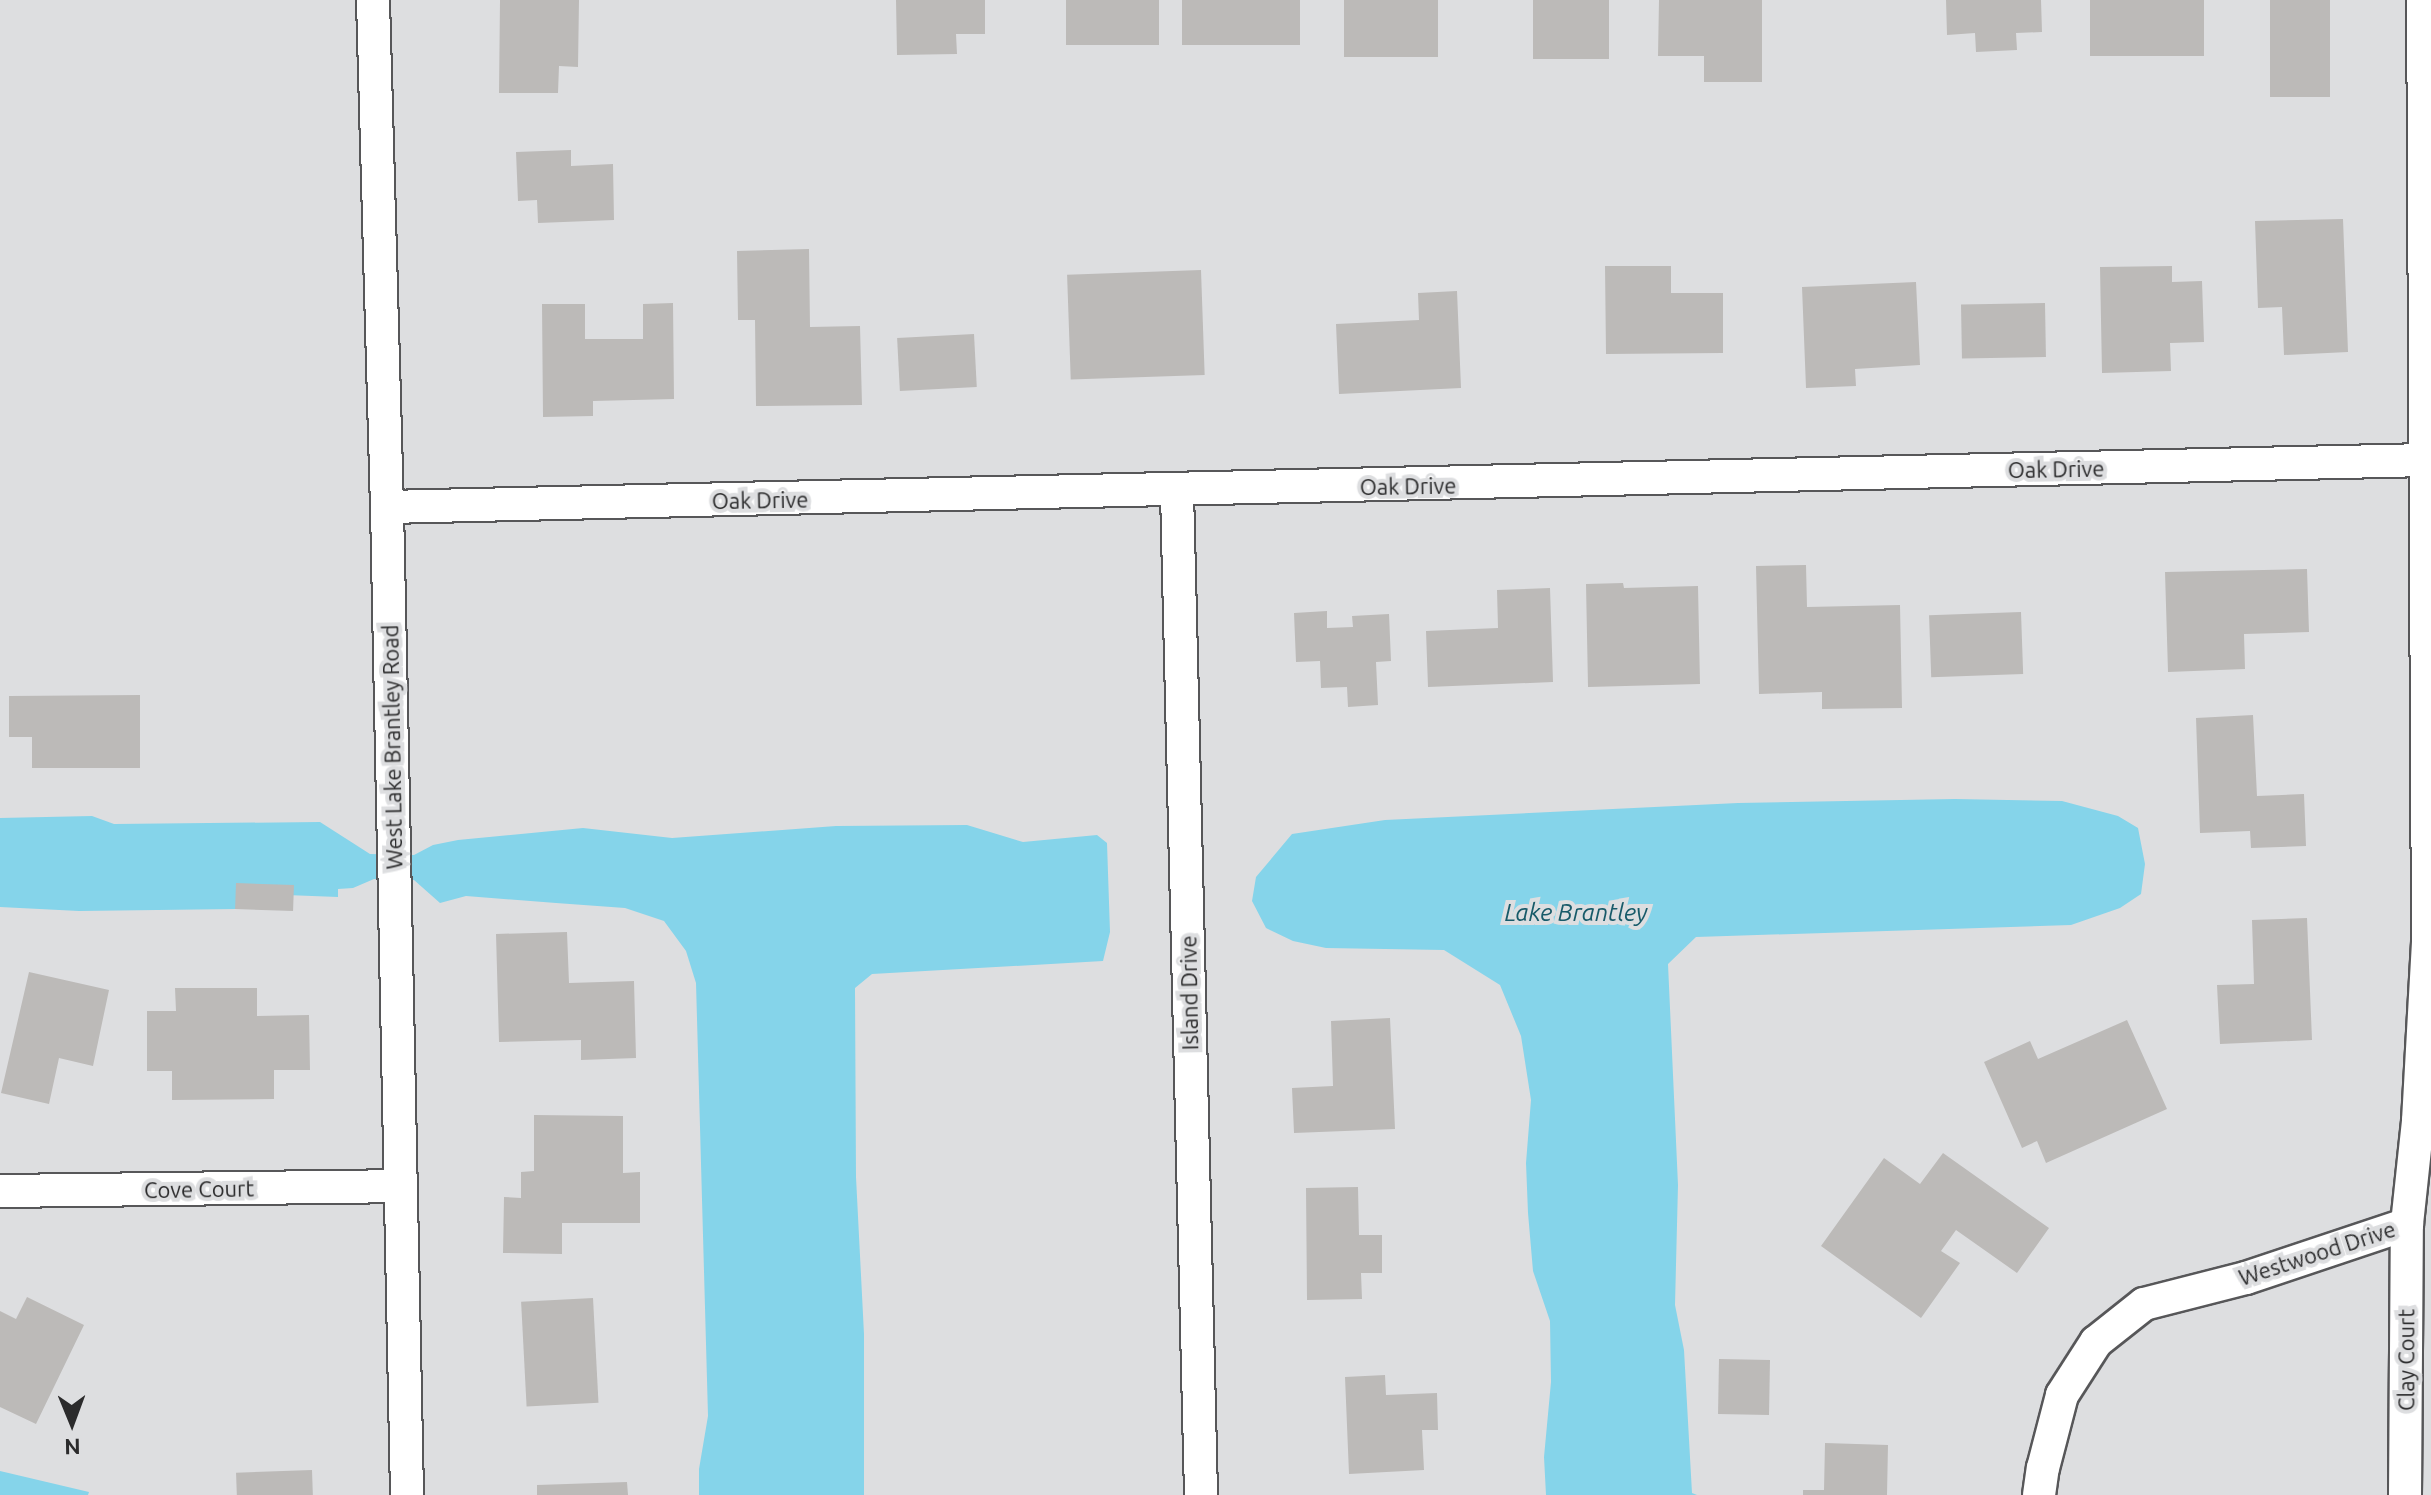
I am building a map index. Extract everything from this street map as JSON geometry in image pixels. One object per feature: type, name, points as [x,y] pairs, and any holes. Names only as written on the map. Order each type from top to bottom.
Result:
[{"type":"street","name":"West Lake Brantley Road","points":[[373,0],[395,850],[398,1186],[407,1495]]},
{"type":"street","name":"Westwood Drive","points":[[2039,1495],[2062,1395],[2096,1342],[2144,1304],[2246,1278],[2407,1224],[2418,1121],[2428,940],[2429,460],[2423,0]]},
{"type":"street","name":"Oak Drive","points":[[387,507],[2429,460]]},
{"type":"street","name":"Island Drive","points":[[1177,491],[1201,1495]]},
{"type":"street","name":"Cove Court","points":[[0,1191],[398,1186]]},
{"type":"street","name":"Clay Court","points":[[2405,1495],[2407,1224]]},
{"type":"water","name":"Lake Brantley","points":[[1955,799],[2062,801],[2118,816],[2138,828],[2145,864],[2141,894],[2120,908],[2071,925],[1696,937],[1668,964],[1678,1185],[1675,1305],[1684,1350],[1692,1493],[1697,1495],[1546,1495],[1544,1457],[1551,1382],[1550,1321],[1533,1271],[1528,1213],[1526,1163],[1531,1100],[1521,1036],[1500,985],[1444,950],[1326,948],[1293,941],[1266,928],[1252,901],[1256,877],[1292,834],[1385,820],[1738,803]]},
{"type":"water","points":[[92,816],[114,824],[320,822],[370,854],[414,855],[433,845],[458,840],[583,828],[672,838],[836,826],[967,825],[1023,842],[1097,835],[1107,843],[1110,932],[1103,961],[872,974],[855,988],[856,1177],[864,1334],[864,1495],[699,1495],[699,1469],[708,1416],[696,983],[686,951],[664,921],[625,908],[466,896],[440,903],[414,880],[374,879],[353,888],[338,889],[338,897],[236,893],[236,909],[79,911],[0,907],[0,818]]},
{"type":"water","points":[[0,1471],[89,1492],[88,1495],[0,1495]]},
{"type":"building","points":[[500,0],[579,0],[578,67],[559,66],[558,93],[499,93]]},
{"type":"building","points":[[896,0],[985,0],[985,34],[956,34],[957,54],[897,55]]},
{"type":"building","points":[[1066,0],[1159,0],[1159,45],[1066,45]]},
{"type":"building","points":[[1182,0],[1300,0],[1300,45],[1182,45]]},
{"type":"building","points":[[1344,0],[1438,0],[1438,57],[1344,57]]},
{"type":"building","points":[[1533,0],[1609,0],[1609,59],[1533,59]]},
{"type":"building","points":[[1659,0],[1762,0],[1762,82],[1704,82],[1704,56],[1658,56]]},
{"type":"building","points":[[1946,0],[2041,0],[2042,32],[2016,33],[2017,50],[1976,52],[1975,33],[1947,35]]},
{"type":"building","points":[[2090,0],[2204,0],[2204,56],[2090,56]]},
{"type":"building","points":[[2270,0],[2330,0],[2330,97],[2270,97]]},
{"type":"building","points":[[571,150],[571,166],[613,164],[614,220],[538,223],[537,200],[518,201],[516,152]]},
{"type":"building","points":[[2343,219],[2348,352],[2284,355],[2282,307],[2258,308],[2255,221]]},
{"type":"building","points":[[809,249],[810,327],[860,326],[862,405],[756,406],[755,320],[738,320],[737,251]]},
{"type":"building","points":[[1605,266],[1671,266],[1671,293],[1723,293],[1723,353],[1606,354]]},
{"type":"building","points":[[2172,266],[2172,282],[2202,281],[2204,342],[2170,343],[2171,371],[2102,373],[2100,267]]},
{"type":"building","points":[[1201,270],[1205,375],[1071,380],[1067,275]]},
{"type":"building","points":[[1916,282],[1920,365],[1855,369],[1856,386],[1806,388],[1802,287]]},
{"type":"building","points":[[1457,291],[1461,388],[1339,394],[1336,324],[1419,320],[1418,293]]},
{"type":"building","points":[[673,303],[674,399],[593,401],[593,416],[543,417],[542,304],[585,304],[585,339],[643,339],[643,304]]},
{"type":"building","points":[[2045,303],[2046,357],[1962,358],[1961,304]]},
{"type":"building","points":[[974,334],[977,387],[900,391],[897,338]]},
{"type":"building","points":[[1806,565],[1807,607],[1900,605],[1902,708],[1822,709],[1822,692],[1759,694],[1756,566]]},
{"type":"building","points":[[2307,569],[2309,632],[2244,634],[2245,669],[2168,672],[2165,572]]},
{"type":"building","points":[[1623,583],[1624,588],[1698,586],[1700,684],[1588,687],[1586,584]]},
{"type":"building","points":[[1550,588],[1553,682],[1428,687],[1426,631],[1498,628],[1497,590]]},
{"type":"building","points":[[1327,611],[1327,628],[1353,627],[1352,616],[1389,614],[1391,661],[1376,662],[1378,705],[1348,707],[1347,687],[1321,688],[1320,661],[1296,662],[1294,613]]},
{"type":"building","points":[[2021,612],[2023,674],[1931,677],[1929,615]]},
{"type":"building","points":[[140,695],[140,768],[32,768],[32,737],[9,737],[9,696]]},
{"type":"building","points":[[2253,715],[2257,796],[2304,794],[2306,846],[2251,848],[2250,831],[2200,833],[2196,718]]},
{"type":"building","points":[[236,883],[294,885],[293,911],[235,909]]},
{"type":"building","points":[[2307,918],[2312,1040],[2220,1044],[2217,985],[2254,984],[2252,920]]},
{"type":"building","points":[[567,932],[569,983],[634,981],[636,1058],[581,1060],[581,1040],[499,1042],[496,934]]},
{"type":"building","points":[[29,972],[109,990],[93,1066],[59,1058],[49,1104],[1,1093]]},
{"type":"building","points":[[175,988],[257,988],[257,1016],[309,1015],[310,1070],[274,1070],[274,1099],[172,1100],[172,1071],[147,1071],[147,1011],[176,1011]]},
{"type":"building","points":[[1390,1018],[1395,1129],[1294,1133],[1292,1088],[1333,1086],[1331,1021]]},
{"type":"building","points":[[2127,1020],[2167,1109],[2046,1163],[2037,1141],[2022,1148],[1984,1062],[2030,1041],[2038,1059]]},
{"type":"building","points":[[534,1115],[623,1116],[623,1173],[640,1172],[640,1223],[562,1223],[562,1254],[503,1253],[504,1197],[521,1198],[521,1172],[534,1171]]},
{"type":"building","points":[[1943,1153],[2049,1228],[2017,1273],[1956,1230],[1941,1251],[1960,1263],[1921,1318],[1821,1246],[1884,1158],[1920,1184]]},
{"type":"building","points":[[1358,1187],[1359,1235],[1382,1235],[1382,1273],[1361,1273],[1362,1299],[1307,1300],[1306,1188]]},
{"type":"building","points":[[27,1297],[84,1325],[36,1424],[0,1407],[0,1311],[16,1319]]},
{"type":"building","points":[[593,1298],[598,1403],[527,1407],[521,1302]]},
{"type":"building","points":[[1719,1359],[1770,1360],[1769,1415],[1718,1414]]},
{"type":"building","points":[[1385,1375],[1386,1395],[1437,1393],[1438,1430],[1422,1430],[1424,1470],[1349,1474],[1345,1377]]},
{"type":"building","points":[[1825,1443],[1888,1445],[1887,1495],[1803,1495],[1803,1490],[1824,1490]]},
{"type":"building","points":[[312,1470],[313,1495],[237,1495],[236,1473]]},
{"type":"building","points":[[627,1482],[628,1495],[537,1495],[537,1485]]}]
